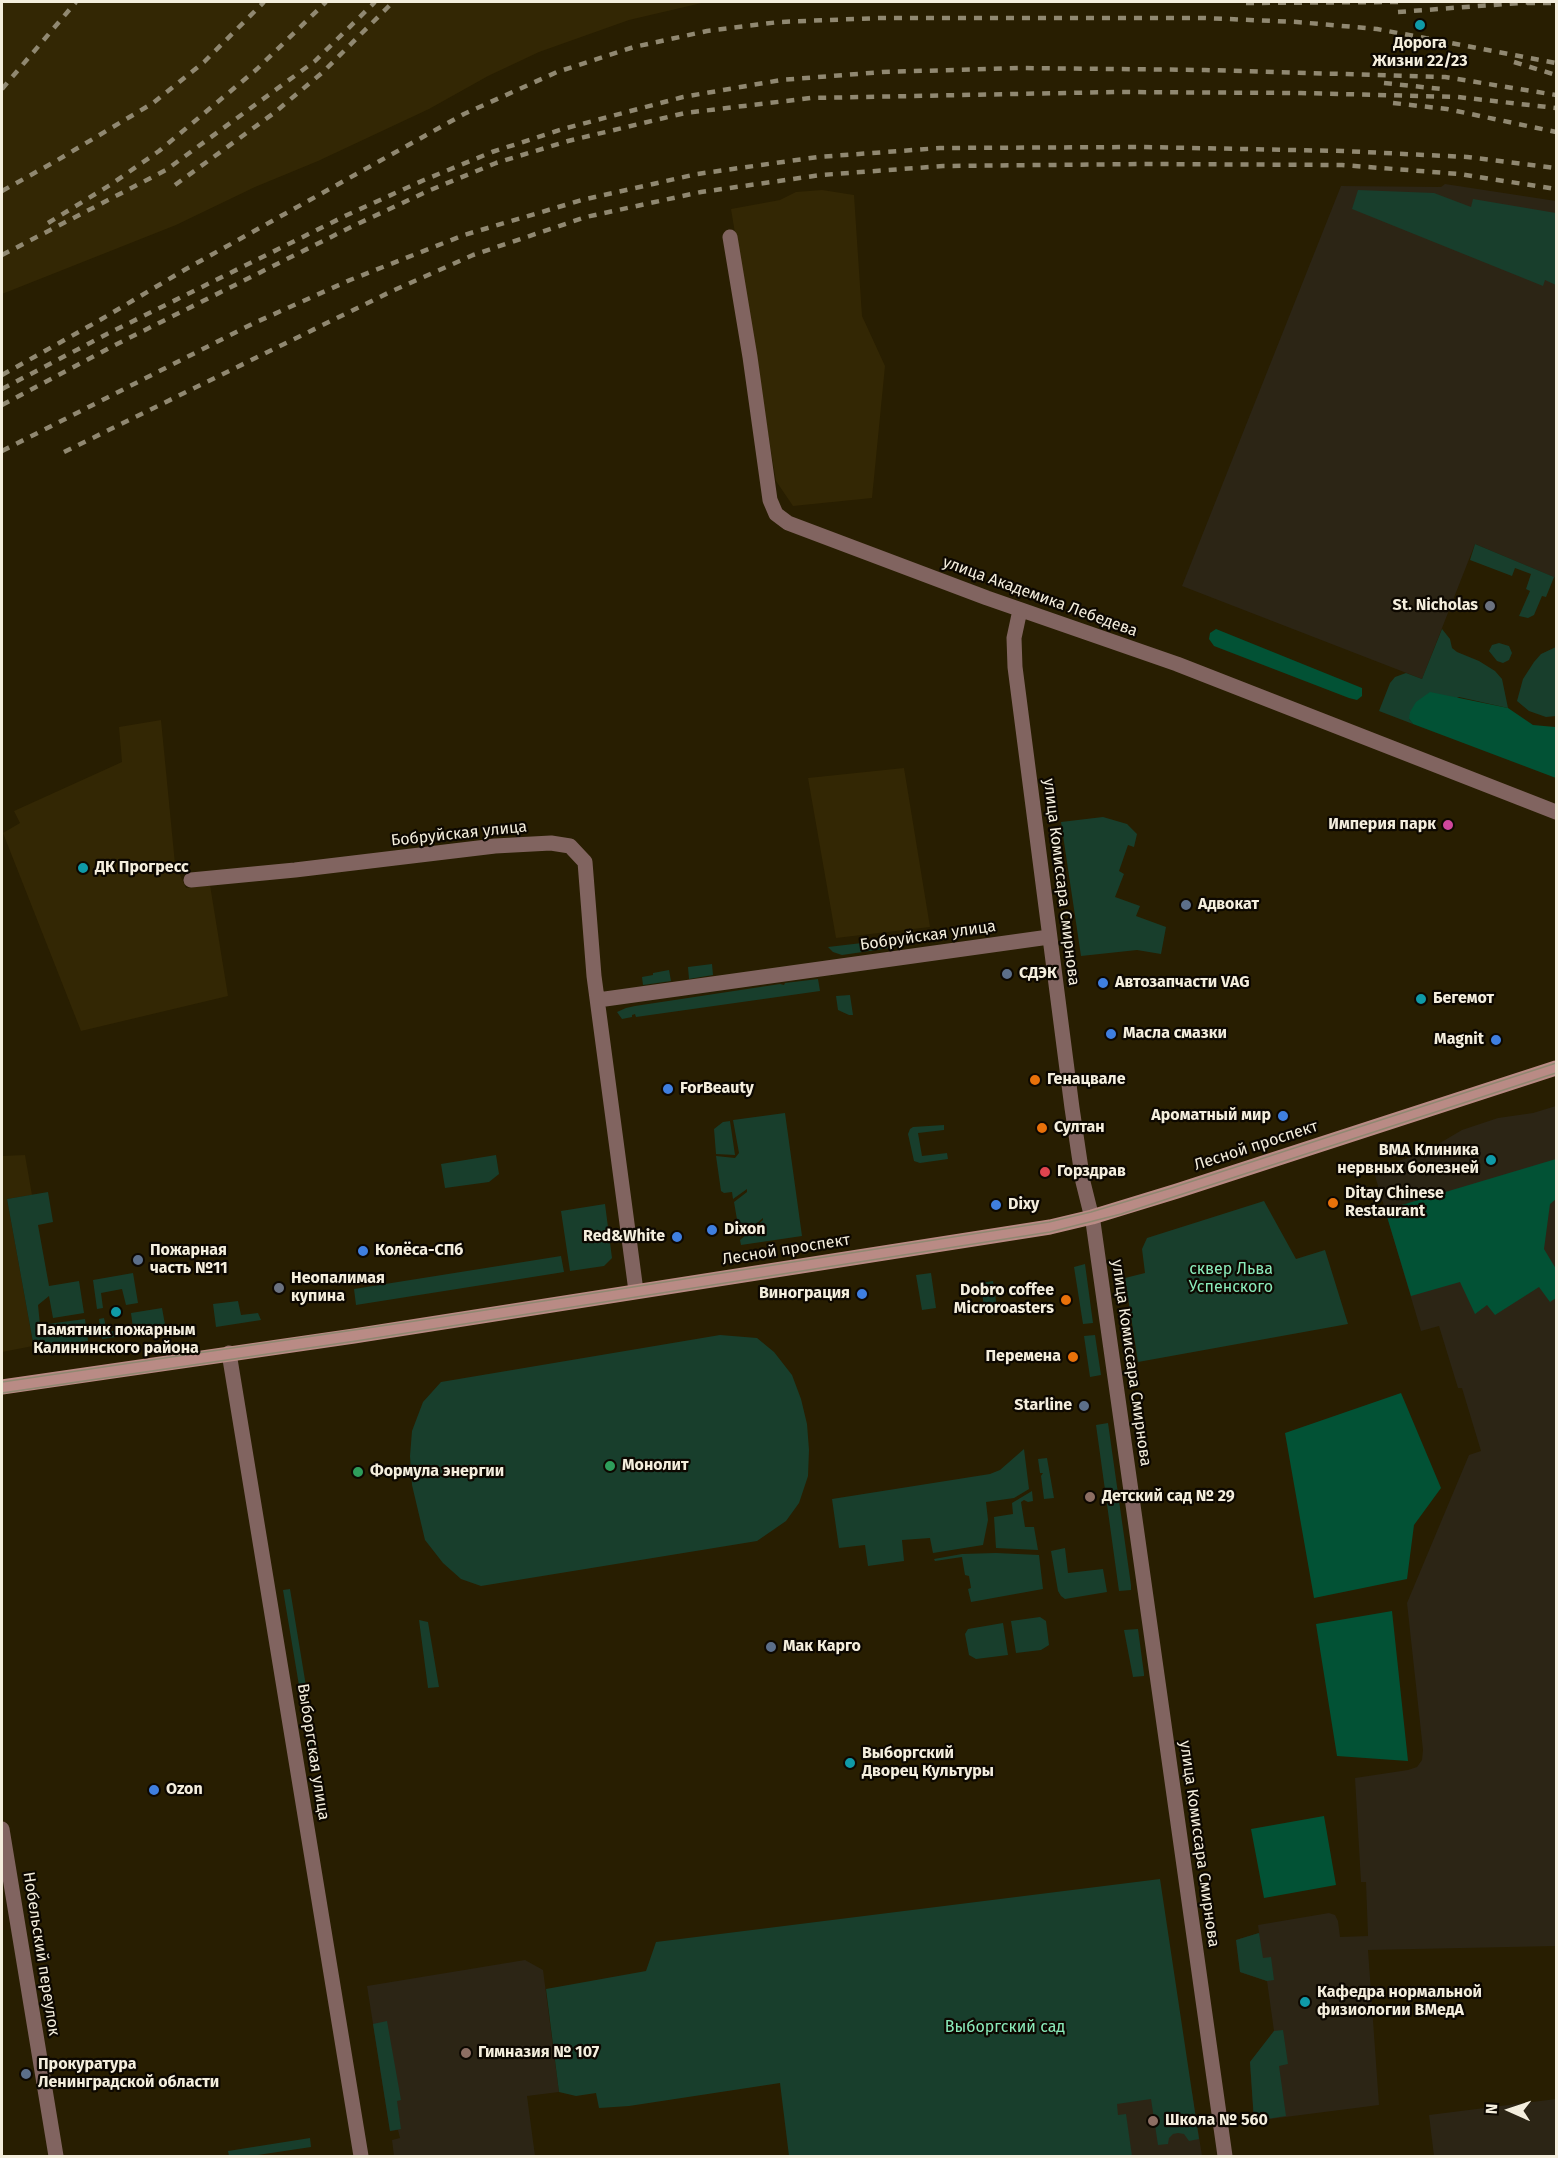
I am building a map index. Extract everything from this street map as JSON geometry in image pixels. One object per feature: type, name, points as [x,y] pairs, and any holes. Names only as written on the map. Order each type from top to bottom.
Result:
[{"type":"main road","name":"Лесной проспект","points":[[2,1387],[354,1336],[1050,1227],[1092,1217],[1557,1068]]},
{"type":"street","name":"улица Академика Лебедева","points":[[730,237],[770,500],[776,514],[788,523],[1020,610],[1177,664],[1557,812]]},
{"type":"street","name":"улица Комиссара Смирнова","points":[[1020,610],[1014,638],[1015,668],[1050,937],[1080,1161],[1092,1217],[1225,2157]]},
{"type":"street","name":"Бобруйская улица","points":[[191,880],[495,846],[551,843],[570,846],[585,861],[598,1000],[636,1291]]},
{"type":"street","name":"Бобруйская улица","points":[[598,1000],[1050,937]]},
{"type":"street","name":"Выборгская улица","points":[[229,1353],[361,2157]]},
{"type":"street","name":"Нобельский переулок","points":[[2,1829],[56,2157]]},
{"type":"shaded area","points":[[2,2],[706,2],[629,20],[539,52],[488,76],[429,109],[176,225],[2,294]]},
{"type":"shaded area","points":[[1445,184],[1556,201],[1556,578],[1475,544],[1422,679],[1182,586],[1341,186],[1441,187]]},
{"type":"shaded area","points":[[822,190],[854,195],[862,316],[885,366],[872,498],[793,506],[776,481],[731,209],[780,200],[796,192]]},
{"type":"shaded area","points":[[161,720],[175,864],[186,888],[210,885],[228,996],[81,1031],[3,833],[20,823],[14,811],[122,762],[119,727]]},
{"type":"shaded area","points":[[904,768],[930,927],[836,938],[808,778]]},
{"type":"shaded area","points":[[1556,1106],[1556,1946],[1368,1950],[1379,2105],[1254,2121],[1250,2062],[1274,2031],[1267,1981],[1240,1972],[1236,1940],[1259,1933],[1258,1925],[1329,1913],[1335,1915],[1338,1921],[1340,1937],[1368,1936],[1366,1882],[1361,1882],[1355,1778],[1408,1770],[1417,1767],[1422,1760],[1423,1750],[1407,1603],[1469,1455],[1481,1451],[1462,1388],[1458,1388],[1439,1326],[1421,1331],[1373,1169],[1423,1153],[1462,1130],[1498,1118],[1533,1113]]},
{"type":"shaded area","points":[[25,1155],[32,1195],[7,1199],[34,1348],[33,1346],[2,1352],[2,1156]]},
{"type":"shaded area","name":"Гимназия № 107","points":[[525,1960],[543,1970],[559,2092],[527,2096],[535,2156],[394,2156],[392,2140],[400,2138],[398,2130],[390,2131],[367,1986]]},
{"type":"shaded area","name":"Школа № 560","points":[[1192,2092],[1202,2156],[1115,2156],[1107,2103]]},
{"type":"shaded area","points":[[1556,2099],[1556,2156],[1434,2156],[1429,2115]]},
{"type":"green space","points":[[1358,190],[1434,193],[1471,207],[1473,199],[1556,213],[1556,285],[1545,280],[1543,286],[1352,209]]},
{"type":"green space","points":[[1475,544],[1554,577],[1546,597],[1542,596],[1534,615],[1528,618],[1519,616],[1530,591],[1526,589],[1531,574],[1515,568],[1512,576],[1470,560]]},
{"type":"green space","points":[[1216,629],[1362,688],[1362,696],[1357,700],[1349,698],[1214,646],[1209,639],[1210,633]]},
{"type":"green space","points":[[1442,629],[1450,639],[1452,648],[1479,661],[1495,671],[1502,679],[1508,708],[1459,697],[1409,719],[1413,724],[1379,711],[1390,683],[1395,677],[1406,673],[1422,679]]},
{"type":"green space","points":[[1499,643],[1509,646],[1512,653],[1509,660],[1503,663],[1497,661],[1489,651],[1492,645]]},
{"type":"green space","points":[[1556,647],[1556,716],[1546,717],[1529,711],[1517,701],[1523,679],[1534,662],[1541,654]]},
{"type":"green space","points":[[1430,692],[1508,708],[1533,725],[1555,727],[1556,778],[1413,724],[1409,719],[1410,712],[1416,702]]},
{"type":"green space","points":[[1103,817],[1127,824],[1137,834],[1134,847],[1128,845],[1119,871],[1124,874],[1115,897],[1140,906],[1136,916],[1166,927],[1161,954],[1137,950],[1081,956],[1061,822]]},
{"type":"green space","points":[[896,939],[897,947],[842,955],[833,952],[828,947]]},
{"type":"green space","points":[[712,964],[713,975],[689,979],[688,967]]},
{"type":"green space","points":[[669,970],[671,981],[643,985],[642,977]]},
{"type":"green space","points":[[818,979],[820,991],[636,1017],[635,1014],[622,1019],[617,1012],[635,1006]]},
{"type":"green space","points":[[850,995],[853,1015],[838,1010],[836,996]]},
{"type":"green space","points":[[785,1113],[802,1236],[741,1245],[740,1240],[763,1218],[740,1237],[734,1202],[747,1192],[747,1189],[733,1199],[732,1192],[721,1191],[716,1156],[735,1158],[739,1153],[733,1120]]},
{"type":"green space","points":[[730,1121],[735,1155],[716,1154],[714,1129],[723,1122]]},
{"type":"green space","points":[[944,1125],[944,1130],[918,1133],[922,1156],[947,1153],[948,1159],[920,1163],[914,1161],[908,1134],[910,1129]]},
{"type":"green space","points":[[496,1155],[499,1174],[489,1182],[445,1188],[441,1164]]},
{"type":"green space","points":[[1556,1159],[1556,1199],[1550,1204],[1544,1249],[1556,1269],[1556,1298],[1550,1302],[1539,1287],[1495,1315],[1487,1305],[1475,1314],[1460,1282],[1411,1296],[1385,1210]]},
{"type":"green space","points":[[48,1192],[53,1222],[38,1225],[49,1286],[79,1281],[84,1313],[53,1318],[49,1296],[38,1305],[40,1325],[85,1319],[88,1341],[34,1348],[7,1199]]},
{"type":"green space","name":"сквер Льва Успенского","points":[[1264,1201],[1296,1259],[1325,1250],[1348,1324],[1138,1362],[1125,1278],[1145,1273],[1142,1249],[1147,1238]]},
{"type":"green space","points":[[605,1204],[612,1258],[604,1266],[570,1271],[561,1211]]},
{"type":"green space","points":[[561,1256],[564,1272],[356,1305],[354,1289]]},
{"type":"green space","points":[[1085,1264],[1093,1323],[1083,1324],[1074,1267]]},
{"type":"green space","points":[[133,1273],[138,1303],[126,1305],[122,1289],[101,1293],[103,1308],[97,1309],[93,1280]]},
{"type":"green space","points":[[931,1273],[936,1308],[922,1310],[916,1275]]},
{"type":"green space","points":[[993,1281],[998,1314],[990,1315],[984,1308],[981,1283]]},
{"type":"green space","points":[[238,1301],[241,1315],[258,1313],[261,1320],[216,1327],[213,1304]]},
{"type":"green space","points":[[162,1308],[166,1330],[102,1339],[99,1319],[104,1318],[107,1332],[133,1328],[131,1313]]},
{"type":"green space","name":"Монолит","points":[[720,1335],[757,1338],[774,1352],[792,1375],[801,1399],[807,1424],[808,1476],[799,1503],[786,1521],[757,1541],[481,1586],[461,1579],[443,1563],[425,1540],[412,1485],[410,1456],[412,1431],[423,1402],[441,1382]]},
{"type":"green space","points":[[1095,1335],[1101,1375],[1090,1377],[1084,1336]]},
{"type":"green space","points":[[1401,1393],[1441,1488],[1414,1525],[1407,1579],[1314,1598],[1285,1433]]},
{"type":"green space","points":[[1108,1423],[1131,1590],[1119,1591],[1096,1425]]},
{"type":"green space","points":[[1024,1449],[1029,1489],[1014,1498],[986,1502],[988,1520],[983,1545],[933,1553],[930,1538],[902,1540],[904,1561],[868,1566],[865,1545],[839,1548],[832,1499],[990,1474],[1000,1470]]},
{"type":"green space","points":[[1047,1458],[1054,1498],[1044,1499],[1041,1476],[1043,1473],[1040,1473],[1038,1459]]},
{"type":"green space","points":[[1032,1491],[1033,1501],[1021,1502],[1025,1527],[1034,1527],[1038,1550],[996,1548],[994,1517],[1013,1514],[1012,1503]]},
{"type":"green space","points":[[1065,1548],[1068,1573],[1103,1569],[1107,1592],[1065,1599],[1061,1596],[1058,1591],[1051,1551]]},
{"type":"green space","points":[[962,1554],[1039,1555],[1043,1589],[971,1602],[968,1589],[971,1588],[969,1576],[965,1575],[962,1557],[935,1561],[934,1559]]},
{"type":"green space","points":[[290,1589],[319,1765],[312,1763],[283,1590]]},
{"type":"green space","points":[[1392,1611],[1408,1761],[1337,1756],[1316,1624]]},
{"type":"green space","points":[[1040,1617],[1046,1621],[1049,1645],[1041,1650],[1016,1653],[1011,1621]]},
{"type":"green space","points":[[419,1620],[428,1622],[439,1687],[428,1688]]},
{"type":"green space","points":[[1003,1623],[1008,1655],[976,1659],[969,1655],[965,1634],[968,1629]]},
{"type":"green space","points":[[1138,1629],[1144,1676],[1133,1677],[1124,1630]]},
{"type":"green space","points":[[1324,1816],[1336,1885],[1264,1898],[1251,1829]]},
{"type":"green space","name":"Выборгский сад","points":[[1160,1879],[1199,2139],[1189,2141],[1184,2134],[1178,2133],[1169,2138],[1168,2144],[1158,2145],[1151,2099],[1117,2104],[1118,2115],[1126,2114],[1132,2156],[789,2156],[780,2083],[629,2106],[599,2108],[596,2093],[576,2096],[559,2092],[546,1989],[646,1971],[656,1942]]},
{"type":"green space","points":[[1259,1933],[1263,1958],[1271,1957],[1274,1980],[1267,1981],[1240,1972],[1236,1940]]},
{"type":"green space","points":[[387,2021],[401,2100],[397,2101],[401,2129],[390,2131],[373,2024]]},
{"type":"green space","points":[[1283,2030],[1288,2064],[1279,2066],[1286,2116],[1254,2121],[1250,2062],[1274,2031]]},
{"type":"green space","points":[[310,2138],[311,2147],[251,2156],[229,2156],[228,2151]]},
{"type":"tram line","points":[[2,1382],[415,1321],[1049,1222],[1171,1188],[1556,1063]]},
{"type":"tram line","points":[[2,1393],[356,1341],[1050,1232],[1121,1214],[1556,1073]]},
{"type":"railway","points":[[2,89],[76,2]]},
{"type":"railway","points":[[2,191],[153,103],[204,62],[264,2]]},
{"type":"railway","points":[[48,223],[110,185],[159,151],[257,69],[326,2]]},
{"type":"railway","points":[[2,255],[166,170],[315,61],[375,2]]},
{"type":"railway","points":[[175,185],[274,113],[323,72],[393,2]]},
{"type":"railway","points":[[1246,3],[1398,2]]},
{"type":"railway","points":[[1398,12],[1533,2]]},
{"type":"railway","points":[[1527,3],[1556,3]]},
{"type":"railway","points":[[2,375],[464,114],[557,72],[634,47],[707,31],[779,22],[880,18],[1204,18],[1297,22],[1377,29],[1556,63]]},
{"type":"railway","points":[[1514,62],[1556,75]]},
{"type":"railway","points":[[2,389],[107,334],[347,215],[424,180],[492,152],[563,129],[683,97],[781,80],[882,72],[1022,68],[1205,70],[1445,77],[1556,95]]},
{"type":"railway","points":[[1384,83],[1441,89]]},
{"type":"railway","points":[[2,405],[113,346],[428,191],[496,163],[568,141],[685,113],[811,98],[1116,92],[1458,97],[1556,108]]},
{"type":"railway","points":[[1393,103],[1447,109],[1556,132]]},
{"type":"railway","points":[[2,451],[252,324],[350,280],[464,235],[582,200],[697,174],[818,157],[940,148],[1143,147],[1343,151],[1467,157],[1556,168]]},
{"type":"railway","points":[[64,452],[392,291],[473,255],[586,217],[701,192],[821,175],[943,166],[1145,164],[1342,165],[1459,174],[1556,189]]},
{"type":"place","name":"Дорога Жизни 22/23","points":[[1420,25]]},
{"type":"place","name":"St. Nicholas","points":[[1490,606]]},
{"type":"place","name":"Империя парк","points":[[1448,825]]},
{"type":"place","name":"ДК Прогресс","points":[[83,868]]},
{"type":"place","name":"Адвокат","points":[[1186,905]]},
{"type":"place","name":"СДЭК","points":[[1007,974]]},
{"type":"place","name":"Автозапчасти VAG","points":[[1103,983]]},
{"type":"place","name":"Бегемот","points":[[1421,999]]},
{"type":"place","name":"Масла смазки","points":[[1111,1034]]},
{"type":"place","name":"Magnit","points":[[1496,1040]]},
{"type":"place","name":"Генацвале","points":[[1035,1080]]},
{"type":"place","name":"ForBeauty","points":[[668,1089]]},
{"type":"place","name":"Ароматный мир","points":[[1283,1116]]},
{"type":"place","name":"Султан","points":[[1042,1128]]},
{"type":"place","name":"ВМА Клиника нервных болезней","points":[[1491,1160]]},
{"type":"place","name":"Горздрав","points":[[1045,1172]]},
{"type":"place","name":"Ditay Chinese Restaurant","points":[[1333,1203]]},
{"type":"place","name":"Dixy","points":[[996,1205]]},
{"type":"place","name":"Dixon","points":[[712,1230]]},
{"type":"place","name":"Red&White","points":[[677,1237]]},
{"type":"place","name":"Колёса-СПб","points":[[363,1251]]},
{"type":"place","name":"Пожарная часть №11","points":[[138,1260]]},
{"type":"place","name":"Неопалимая купина","points":[[279,1288]]},
{"type":"place","name":"Винограция","points":[[862,1294]]},
{"type":"place","name":"Dobro coffee Microroasters","points":[[1066,1300]]},
{"type":"place","name":"Памятник пожарным Калининского района","points":[[116,1312]]},
{"type":"place","name":"Перемена","points":[[1073,1357]]},
{"type":"place","name":"Starline","points":[[1084,1406]]},
{"type":"place","name":"Монолит","points":[[610,1466]]},
{"type":"place","name":"Формула энергии","points":[[358,1472]]},
{"type":"place","name":"Детский сад № 29","points":[[1090,1497]]},
{"type":"place","name":"Мак Карго","points":[[771,1647]]},
{"type":"place","name":"Выборгский Дворец Культуры","points":[[850,1763]]},
{"type":"place","name":"Ozon","points":[[154,1790]]},
{"type":"place","name":"Кафедра нормальной физиологии ВМедА","points":[[1305,2002]]},
{"type":"place","name":"Гимназия № 107","points":[[466,2053]]},
{"type":"place","name":"Прокуратура Ленинградской области","points":[[26,2074]]},
{"type":"place","name":"Школа № 560","points":[[1153,2121]]}]
